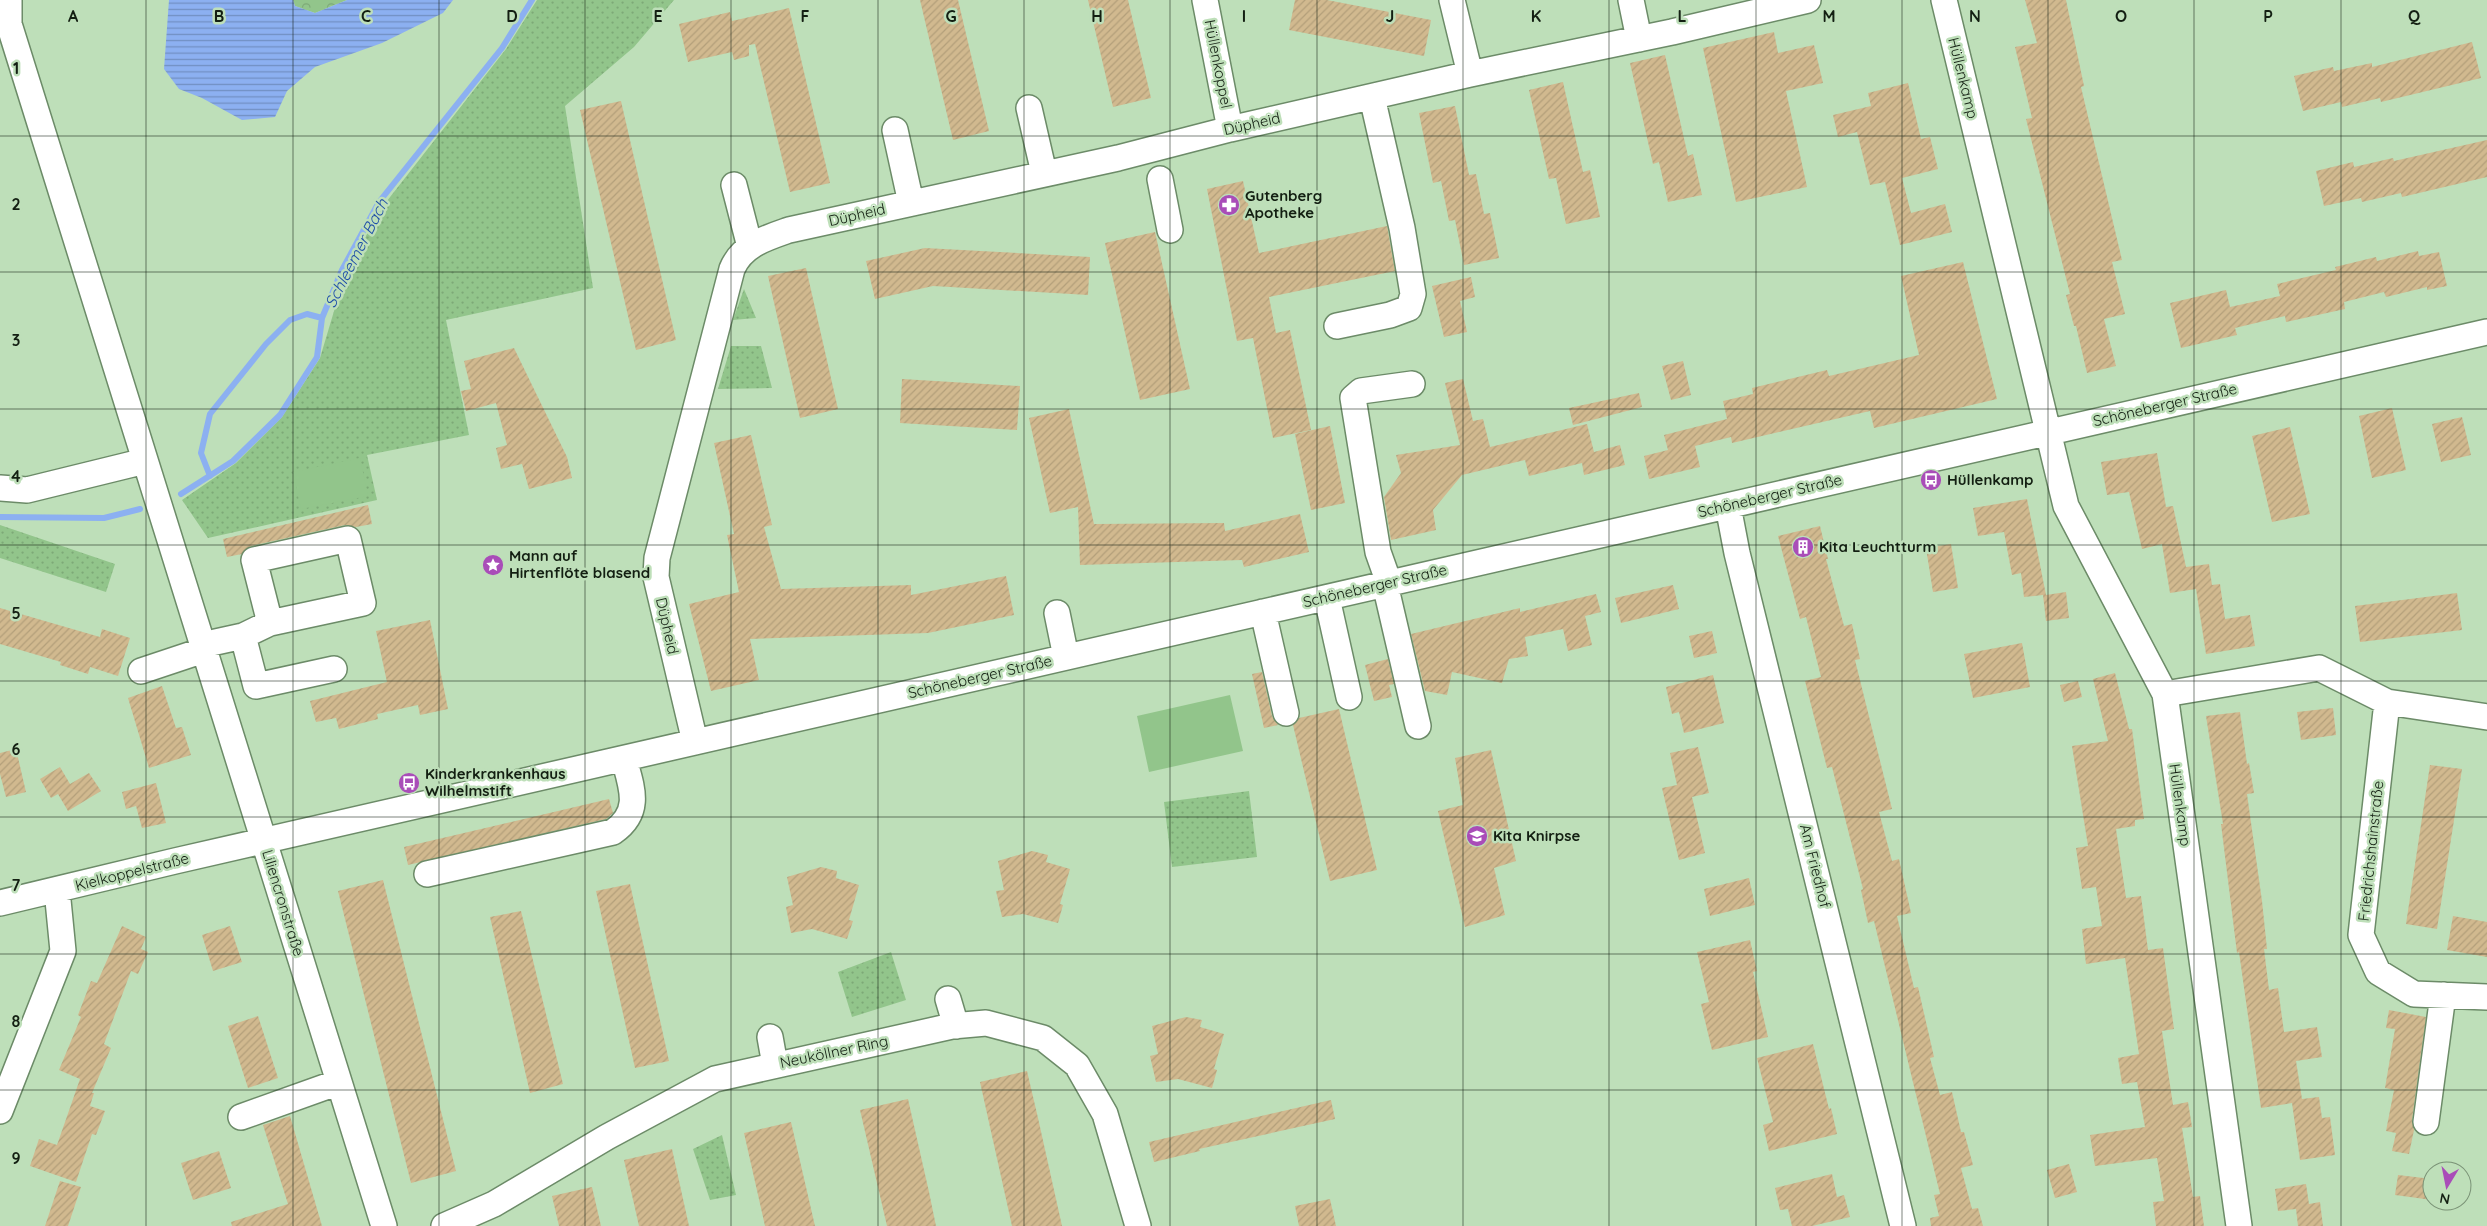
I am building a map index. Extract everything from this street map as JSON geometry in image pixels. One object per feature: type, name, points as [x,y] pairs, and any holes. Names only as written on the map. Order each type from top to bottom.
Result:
[{"type":"street","name":"Liliencronstraße","points":[[9,0],[8,24],[384,1226]]},
{"type":"street","name":"Hüllenkoppel","points":[[1205,0],[1230,129]]},
{"type":"street","points":[[1452,0],[1470,74]]},
{"type":"street","points":[[1631,0],[1639,39]]},
{"type":"street","name":"Düpheid","points":[[695,742],[656,577],[657,558],[732,269],[736,260],[762,240],[788,230],[1118,158],[1230,129],[1470,74],[1639,39],[1808,0]]},
{"type":"street","name":"Hüllenkamp","points":[[1944,0],[2066,506],[2165,694],[2239,1226]]},
{"type":"street","points":[[1337,326],[1390,315],[1409,308],[1413,294],[1402,228],[1372,97]]},
{"type":"street","points":[[1029,108],[1044,173]]},
{"type":"street","points":[[895,130],[911,203]]},
{"type":"street","points":[[1160,179],[1170,230]]},
{"type":"street","points":[[734,185],[750,248]]},
{"type":"street","name":"Schöneberger Straße","points":[[264,841],[2487,332]]},
{"type":"street","points":[[1412,384],[1361,391],[1353,398],[1378,552],[1387,584],[1418,726]]},
{"type":"street","points":[[0,488],[26,490],[145,461]]},
{"type":"street","name":"Am Friedhof","points":[[1728,506],[1903,1226]]},
{"type":"street","points":[[141,671],[203,648],[243,636],[270,623],[363,603],[348,539],[254,560],[270,623]]},
{"type":"street","points":[[1327,598],[1349,697]]},
{"type":"street","points":[[1263,612],[1286,713]]},
{"type":"street","points":[[1057,613],[1066,657]]},
{"type":"street","points":[[243,636],[256,686],[334,669]]},
{"type":"street","points":[[2165,694],[2319,668],[2388,702],[2487,717]]},
{"type":"street","name":"Friedrichshainstraße","points":[[2388,702],[2361,935],[2378,972],[2414,994],[2487,997]]},
{"type":"street","points":[[427,874],[613,832],[627,820],[632,806],[633,793],[624,759]]},
{"type":"street","name":"Kielkoppelstraße","points":[[0,903],[264,841]]},
{"type":"street","points":[[1,1104],[62,951],[57,890]]},
{"type":"street","points":[[2426,1122],[2443,995]]},
{"type":"street","points":[[948,999],[956,1026]]},
{"type":"street","name":"Neuköllner Ring","points":[[444,1226],[494,1204],[606,1138],[716,1079],[956,1026],[986,1023],[1043,1038],[1077,1065],[1105,1114],[1138,1226]]},
{"type":"street","points":[[770,1037],[775,1065]]},
{"type":"street","points":[[241,1117],[339,1082]]},
{"type":"green space","points":[[293,0],[347,0],[315,13],[295,6]]},
{"type":"green space","points":[[537,0],[674,0],[634,47],[565,106],[593,288],[446,320],[469,435],[367,455],[377,500],[208,538],[182,500],[236,463],[282,417],[320,358],[346,271],[383,206],[506,49]]},
{"type":"green space","points":[[744,289],[756,318],[733,320]]},
{"type":"green space","points":[[731,346],[761,346],[772,388],[718,389]]},
{"type":"green space","points":[[360,458],[368,496],[301,509],[293,472]]},
{"type":"green space","points":[[0,525],[115,564],[106,592],[0,558]]},
{"type":"green space","points":[[1230,695],[1243,751],[1149,772],[1137,716]]},
{"type":"green space","points":[[1249,791],[1257,857],[1172,867],[1164,802]]},
{"type":"green space","points":[[891,952],[906,1000],[852,1017],[838,972]]},
{"type":"green space","points":[[722,1135],[736,1195],[710,1200],[693,1149]]},
{"type":"water","points":[[169,0],[293,0],[295,6],[315,13],[347,0],[453,0],[443,13],[382,43],[315,67],[287,91],[275,117],[242,120],[202,98],[179,89],[164,69]]},
{"type":"building","points":[[920,0],[958,0],[989,131],[953,140]]},
{"type":"building","points":[[1088,0],[1128,0],[1151,98],[1113,107]]},
{"type":"building","points":[[1295,0],[1327,0],[1431,20],[1424,56],[1289,30]]},
{"type":"building","points":[[2025,0],[2066,0],[2084,86],[2081,87],[2122,260],[2112,262],[2125,314],[2104,319],[2116,366],[2087,373],[2076,326],[2074,326],[2066,295],[2070,294],[2026,119],[2032,118],[2015,47],[2037,43]]},
{"type":"building","points":[[789,8],[830,183],[790,192],[755,44],[749,45],[749,56],[734,60],[732,52],[688,62],[679,24],[730,12],[732,21]]},
{"type":"building","points":[[1774,32],[1778,53],[1814,45],[1823,83],[1786,91],[1807,187],[1736,202],[1703,48]]},
{"type":"building","points":[[2472,42],[2481,78],[2381,102],[2380,98],[2342,107],[2341,102],[2303,111],[2294,76],[2333,67],[2334,71],[2372,63],[2372,67]]},
{"type":"building","points":[[1665,55],[1688,156],[1693,154],[1702,195],[1668,202],[1659,162],[1653,164],[1630,63]]},
{"type":"building","points":[[1563,82],[1583,172],[1590,170],[1600,217],[1566,224],[1556,178],[1549,179],[1529,90]]},
{"type":"building","points":[[1908,83],[1921,139],[1930,137],[1938,169],[1902,178],[1911,213],[1945,204],[1952,232],[1900,245],[1885,182],[1870,185],[1857,132],[1838,137],[1833,115],[1871,106],[1868,93]]},
{"type":"building","points":[[621,101],[676,340],[636,350],[580,110]]},
{"type":"building","points":[[1455,106],[1469,175],[1476,174],[1484,214],[1490,213],[1499,258],[1464,265],[1455,220],[1449,221],[1441,181],[1433,183],[1419,113]]},
{"type":"building","points":[[2487,140],[2487,177],[2402,197],[2401,193],[2362,202],[2361,198],[2324,206],[2316,171],[2353,162],[2354,167],[2393,158],[2394,161]]},
{"type":"building","points":[[1243,181],[1259,253],[1387,226],[1395,271],[1269,297],[1276,333],[1290,330],[1311,430],[1273,438],[1253,338],[1237,341],[1207,189]]},
{"type":"building","points":[[1155,232],[1190,389],[1140,400],[1105,243]]},
{"type":"building","points":[[925,248],[1090,257],[1088,295],[933,286],[875,299],[866,261]]},
{"type":"building","points":[[2418,251],[2419,256],[2439,252],[2447,286],[2427,290],[2427,287],[2386,297],[2384,292],[2344,302],[2345,309],[2286,322],[2285,316],[2235,328],[2237,335],[2181,348],[2170,303],[2226,290],[2230,307],[2280,296],[2277,284],[2336,270],[2335,267],[2376,257],[2377,261]]},
{"type":"building","points":[[1963,262],[1997,399],[1874,428],[1870,411],[1732,443],[1731,437],[1695,446],[1700,467],[1649,479],[1644,456],[1668,450],[1664,435],[1727,419],[1723,401],[1753,394],[1752,388],[1827,370],[1829,376],[1919,355],[1901,276]]},
{"type":"building","points":[[806,268],[838,409],[800,418],[768,276]]},
{"type":"building","points":[[1471,277],[1475,297],[1460,301],[1467,332],[1444,337],[1432,286]]},
{"type":"building","points":[[514,348],[567,457],[572,478],[529,489],[522,464],[501,469],[496,448],[507,445],[496,403],[466,411],[461,391],[471,389],[464,361]]},
{"type":"building","points":[[1683,361],[1691,395],[1671,400],[1662,366]]},
{"type":"building","points":[[902,379],[1020,386],[1017,430],[900,423]]},
{"type":"building","points":[[1463,379],[1473,421],[1483,419],[1490,447],[1587,424],[1594,452],[1620,445],[1625,465],[1584,475],[1582,463],[1529,476],[1525,460],[1462,475],[1433,510],[1436,530],[1391,540],[1384,497],[1401,473],[1396,455],[1460,445],[1445,383]]},
{"type":"building","points":[[1639,393],[1642,407],[1573,425],[1569,408]]},
{"type":"building","points":[[2392,408],[2406,470],[2372,478],[2359,416]]},
{"type":"building","points":[[1069,409],[1094,524],[1224,523],[1225,531],[1300,514],[1309,552],[1244,567],[1242,560],[1080,565],[1078,507],[1050,513],[1029,418]]},
{"type":"building","points":[[2462,417],[2471,455],[2441,462],[2432,424]]},
{"type":"building","points":[[1330,426],[1345,503],[1311,510],[1295,434]]},
{"type":"building","points":[[2290,427],[2310,514],[2272,522],[2252,436]]},
{"type":"building","points":[[751,435],[772,525],[764,527],[781,589],[911,585],[911,595],[1006,576],[1014,615],[928,633],[750,639],[759,680],[711,691],[689,604],[739,592],[727,535],[734,534],[714,443]]},
{"type":"building","points":[[2157,453],[2166,507],[2173,506],[2186,567],[2209,564],[2212,585],[2220,584],[2225,619],[2250,615],[2255,646],[2206,654],[2196,589],[2170,593],[2162,544],[2142,549],[2129,492],[2107,495],[2101,462]]},
{"type":"building","points":[[2027,499],[2046,595],[2066,592],[2069,618],[2046,621],[2043,595],[2024,597],[2021,573],[2012,575],[2004,532],[1978,536],[1973,508]]},
{"type":"building","points":[[368,505],[372,524],[356,527],[345,525],[251,546],[242,554],[227,557],[223,539]]},
{"type":"building","points":[[1820,526],[1828,559],[1826,559],[1844,626],[1852,624],[1860,659],[1855,660],[1892,809],[1879,812],[1892,861],[1899,859],[1911,913],[1897,916],[1914,988],[1918,987],[1934,1057],[1930,1058],[1940,1095],[1952,1092],[1961,1132],[1964,1132],[1973,1165],[1961,1168],[1972,1209],[1978,1208],[1983,1226],[1931,1226],[1930,1218],[1939,1216],[1934,1195],[1940,1194],[1874,921],[1868,923],[1861,890],[1863,889],[1832,767],[1827,768],[1805,681],[1821,677],[1806,617],[1800,619],[1778,536]]},
{"type":"building","points":[[1951,544],[1958,588],[1933,592],[1926,548]]},
{"type":"building","points":[[1673,585],[1679,609],[1621,623],[1615,598]]},
{"type":"building","points":[[2457,593],[2462,630],[2360,642],[2355,606]]},
{"type":"building","points":[[1596,594],[1601,612],[1585,616],[1592,645],[1568,651],[1563,629],[1525,637],[1528,656],[1509,659],[1502,683],[1452,672],[1447,695],[1425,691],[1411,634],[1520,608],[1520,612]]},
{"type":"building","points":[[0,608],[100,637],[102,629],[130,638],[118,676],[90,667],[88,674],[60,665],[61,662],[0,644]]},
{"type":"building","points":[[430,620],[448,709],[420,715],[418,705],[377,714],[378,719],[339,729],[336,718],[316,722],[310,701],[387,682],[376,631]]},
{"type":"building","points":[[1712,631],[1717,653],[1694,658],[1689,636]]},
{"type":"building","points":[[2022,643],[2030,687],[1973,698],[1964,654]]},
{"type":"building","points":[[1388,659],[1394,684],[1389,685],[1392,697],[1374,701],[1365,665]]},
{"type":"building","points":[[1262,672],[1272,716],[1278,725],[1264,728],[1252,674]]},
{"type":"building","points":[[2115,673],[2129,729],[2132,729],[2144,819],[2135,820],[2135,826],[2116,829],[2126,898],[2141,896],[2148,950],[2163,948],[2174,1029],[2162,1031],[2173,1105],[2188,1102],[2192,1127],[2182,1128],[2193,1197],[2200,1196],[2204,1226],[2156,1226],[2153,1202],[2164,1201],[2157,1158],[2095,1166],[2090,1135],[2145,1127],[2137,1082],[2122,1084],[2118,1058],[2139,1054],[2125,958],[2086,964],[2082,929],[2102,926],[2096,887],[2082,889],[2076,848],[2088,846],[2072,746],[2108,741],[2093,679]]},
{"type":"building","points":[[1713,675],[1724,723],[1684,733],[1679,712],[1672,714],[1666,687]]},
{"type":"building","points":[[2078,681],[2082,697],[2064,702],[2060,685]]},
{"type":"building","points":[[162,686],[176,728],[182,727],[191,755],[149,768],[128,698]]},
{"type":"building","points":[[2333,708],[2336,735],[2301,740],[2297,712]]},
{"type":"building","points":[[1339,709],[1377,870],[1330,881],[1293,725],[1299,718]]},
{"type":"building","points":[[2240,712],[2247,764],[2249,763],[2254,793],[2247,794],[2262,901],[2267,949],[2264,949],[2269,990],[2278,988],[2284,1032],[2317,1027],[2322,1057],[2296,1061],[2302,1099],[2319,1097],[2322,1118],[2330,1117],[2335,1155],[2300,1160],[2292,1103],[2261,1108],[2239,952],[2237,953],[2221,824],[2223,824],[2206,716]]},
{"type":"building","points":[[1698,747],[1709,793],[1692,797],[1705,853],[1679,860],[1662,788],[1677,785],[1670,753]]},
{"type":"building","points":[[16,749],[26,792],[6,797],[0,774],[0,753]]},
{"type":"building","name":"Kita Knirpse","points":[[1491,750],[1516,861],[1494,868],[1505,915],[1465,927],[1438,811],[1463,805],[1455,758]]},
{"type":"building","points":[[2430,765],[2462,769],[2437,929],[2406,924]]},
{"type":"building","points":[[60,767],[70,784],[89,773],[101,791],[68,811],[58,794],[51,798],[40,779]]},
{"type":"building","points":[[156,783],[166,823],[142,828],[136,806],[126,809],[122,792]]},
{"type":"building","points":[[609,799],[613,813],[606,819],[408,865],[404,847]]},
{"type":"building","points":[[1032,851],[1048,855],[1046,862],[1070,869],[1060,904],[1063,905],[1058,923],[1023,914],[1002,917],[996,891],[1004,890],[998,861]]},
{"type":"building","points":[[821,867],[837,871],[836,878],[859,885],[849,920],[853,921],[847,939],[812,929],[791,933],[786,907],[793,905],[787,877]]},
{"type":"building","points":[[1749,878],[1755,905],[1710,916],[1704,889]]},
{"type":"building","points":[[383,880],[456,1171],[411,1183],[338,891]]},
{"type":"building","points":[[630,884],[669,1061],[635,1068],[596,891]]},
{"type":"building","points":[[521,911],[563,1084],[530,1093],[490,917]]},
{"type":"building","points":[[2453,916],[2487,922],[2487,957],[2447,950]]},
{"type":"building","points":[[122,926],[146,937],[141,949],[148,952],[138,974],[131,971],[104,1044],[111,1048],[92,1093],[94,1093],[90,1106],[105,1111],[96,1135],[92,1134],[76,1182],[30,1166],[39,1139],[57,1145],[80,1079],[59,1070],[81,1017],[78,1015],[91,981],[97,983]]},
{"type":"building","points":[[230,926],[242,962],[213,971],[202,935]]},
{"type":"building","points":[[1750,940],[1757,971],[1753,972],[1768,1037],[1712,1050],[1701,1004],[1709,1002],[1697,952]]},
{"type":"building","points":[[2389,1010],[2426,1017],[2412,1120],[2414,1130],[2409,1154],[2392,1151],[2396,1133],[2386,1131],[2394,1090],[2385,1088],[2395,1029],[2386,1028]]},
{"type":"building","points":[[258,1016],[278,1078],[248,1088],[228,1026]]},
{"type":"building","points":[[1186,1017],[1202,1020],[1200,1027],[1224,1034],[1214,1069],[1217,1070],[1212,1088],[1178,1079],[1156,1082],[1150,1056],[1158,1054],[1152,1026]]},
{"type":"building","points":[[1813,1044],[1837,1134],[1769,1151],[1763,1125],[1773,1122],[1757,1058]]},
{"type":"building","points":[[1027,1071],[1062,1226],[1012,1226],[980,1082]]},
{"type":"building","points":[[908,1099],[936,1226],[887,1226],[860,1110]]},
{"type":"building","points":[[1331,1100],[1335,1119],[1199,1149],[1200,1151],[1154,1162],[1149,1142]]},
{"type":"building","points":[[290,1116],[322,1226],[232,1226],[231,1222],[288,1204],[263,1125]]},
{"type":"building","points":[[791,1122],[815,1226],[765,1226],[744,1133]]},
{"type":"building","points":[[672,1149],[689,1226],[639,1226],[624,1160]]},
{"type":"building","points":[[219,1151],[231,1188],[193,1200],[181,1163]]},
{"type":"building","points":[[2069,1164],[2077,1192],[2055,1198],[2047,1170]]},
{"type":"building","points":[[1832,1174],[1837,1197],[1844,1195],[1850,1217],[1812,1226],[1792,1226],[1788,1209],[1780,1210],[1775,1188]]},
{"type":"building","points":[[2398,1175],[2422,1178],[2422,1199],[2395,1195]]},
{"type":"building","points":[[60,1181],[81,1187],[68,1226],[45,1226]]},
{"type":"building","points":[[2306,1184],[2309,1204],[2320,1202],[2323,1226],[2298,1226],[2296,1209],[2278,1211],[2275,1189]]},
{"type":"building","points":[[592,1187],[601,1226],[559,1226],[552,1196]]},
{"type":"building","points":[[1330,1199],[1336,1226],[1299,1226],[1295,1206]]},
{"type":"waterway","name":"Schleemer Bach","points":[[181,494],[233,461],[280,415],[317,357],[322,318],[342,270],[379,202],[502,48],[532,0]]},
{"type":"waterway","points":[[210,476],[201,453],[210,414],[266,344],[290,320],[307,314],[322,318]]},
{"type":"waterway","name":"Schleemer Bach","points":[[0,517],[104,518],[140,509]]},
{"type":"place","name":"Gutenberg Apotheke","points":[[1229,205]]},
{"type":"place","name":"Hüllenkamp","points":[[1931,480]]},
{"type":"place","name":"Kita Leuchtturm","points":[[1803,547]]},
{"type":"place","name":"Mann auf Hirtenflöte blasend","points":[[493,565]]},
{"type":"place","name":"Kinderkrankenhaus Wilhelmstift","points":[[409,783]]},
{"type":"place","name":"Kita Knirpse","points":[[1477,836]]}]
